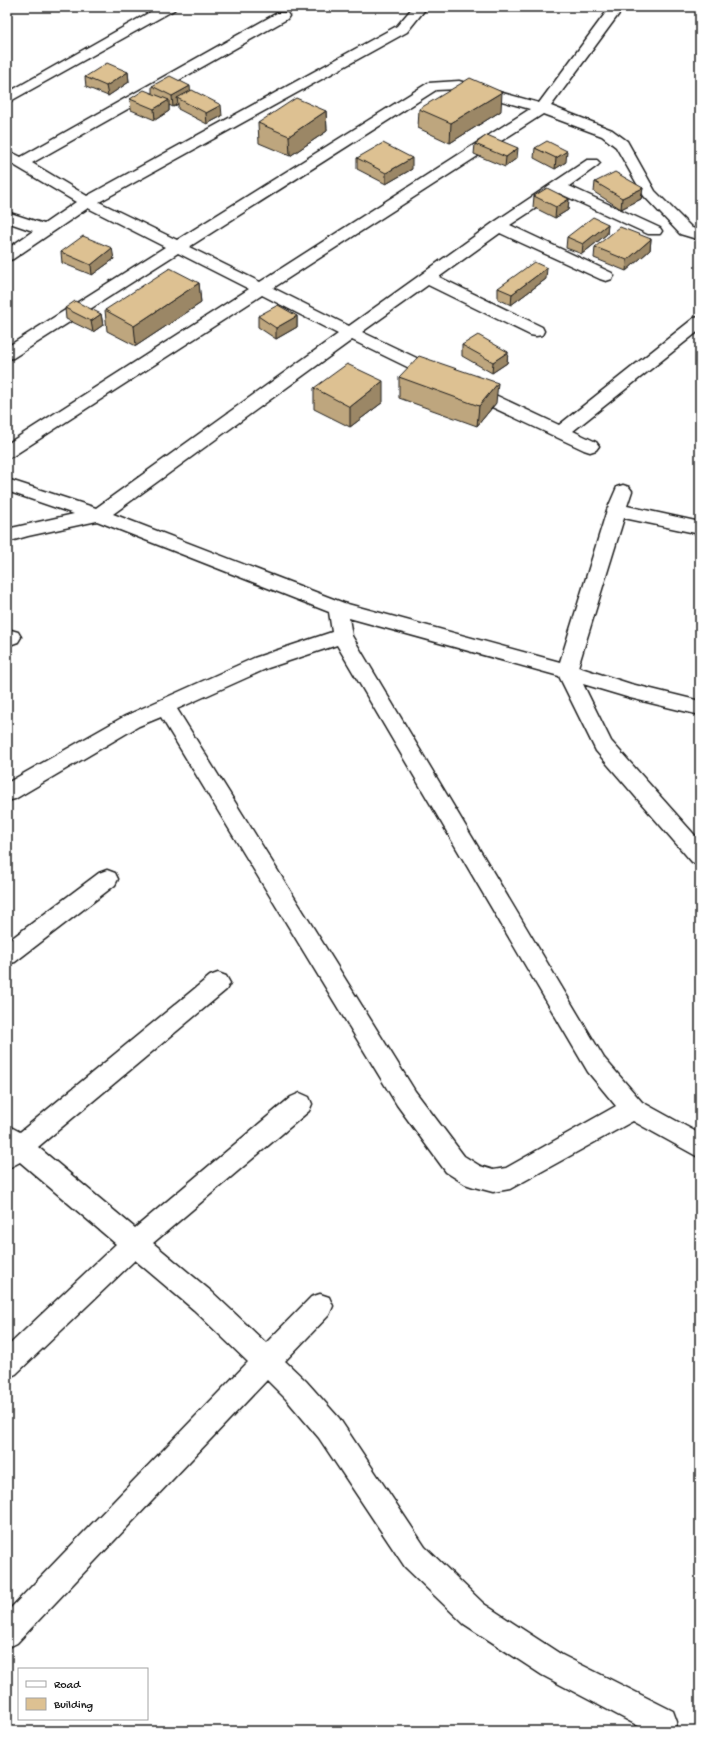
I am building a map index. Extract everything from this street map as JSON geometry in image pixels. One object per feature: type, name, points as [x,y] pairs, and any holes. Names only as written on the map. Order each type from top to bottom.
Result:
[{"type":"street","points":[[7,99],[169,7]]},
{"type":"street","points":[[7,256],[87,202],[402,29],[420,7]]},
{"type":"street","points":[[7,452],[542,108],[617,7]]},
{"type":"street","points":[[14,159],[282,16]]},
{"type":"street","points":[[7,354],[433,86],[459,86],[542,108],[607,133],[622,144],[649,193],[686,231],[700,235]]},
{"type":"street","points":[[14,159],[87,202],[350,333],[590,446]]},
{"type":"street","points":[[7,536],[26,530],[98,515],[499,226],[592,163]]},
{"type":"street","points":[[557,186],[654,231]]},
{"type":"street","points":[[7,217],[46,230]]},
{"type":"street","points":[[499,226],[606,276]]},
{"type":"street","points":[[428,278],[536,331]]},
{"type":"street","points":[[561,432],[700,322]]},
{"type":"street","points":[[7,485],[98,515],[338,608],[567,671],[630,691],[700,708]]},
{"type":"street","points":[[623,490],[567,671],[603,746],[700,856]]},
{"type":"street","points":[[616,510],[700,528]]},
{"type":"street","points":[[338,608],[342,636],[596,1065],[633,1109],[700,1146]]},
{"type":"street","points":[[7,793],[132,721],[260,664],[342,636]]},
{"type":"street","points":[[165,706],[406,1098],[455,1164],[474,1176],[493,1181],[510,1178],[633,1109]]},
{"type":"street","points":[[7,955],[107,878]]},
{"type":"street","points":[[218,983],[11,1147],[135,1244],[203,1301],[296,1390],[329,1428],[415,1557],[474,1614],[552,1666],[662,1722]]},
{"type":"street","points":[[7,1365],[135,1244],[300,1104]]},
{"type":"street","points":[[7,1633],[320,1306]]},
{"type":"building","points":[[107,63],[128,72],[106,86],[85,77]]},
{"type":"building","points":[[170,76],[190,86],[172,96],[152,86]]},
{"type":"building","points":[[470,78],[502,92],[451,123],[419,109]]},
{"type":"building","points":[[144,90],[169,100],[154,109],[130,99]]},
{"type":"building","points":[[192,90],[221,105],[206,113],[177,98]]},
{"type":"building","points":[[296,98],[326,111],[289,136],[258,123]]},
{"type":"building","points":[[487,135],[518,148],[506,157],[475,144]]},
{"type":"building","points":[[547,141],[567,151],[556,158],[535,148]]},
{"type":"building","points":[[383,143],[412,158],[386,173],[357,158]]},
{"type":"building","points":[[615,172],[643,188],[622,198],[595,182]]},
{"type":"building","points":[[547,188],[569,199],[556,207],[534,196]]},
{"type":"building","points":[[593,217],[608,224],[583,244],[567,237]]},
{"type":"building","points":[[620,227],[651,239],[627,260],[595,247]]},
{"type":"building","points":[[83,236],[112,248],[91,265],[61,252]]},
{"type":"building","points":[[534,262],[547,268],[512,294],[498,288]]},
{"type":"building","points":[[170,268],[199,283],[134,326],[105,310]]},
{"type":"building","points":[[75,301],[101,314],[91,321],[65,308]]},
{"type":"building","points":[[278,305],[297,316],[276,328],[258,316]]},
{"type":"building","points":[[478,335],[508,352],[493,362],[462,345]]},
{"type":"building","points":[[419,356],[498,383],[479,406],[399,377]]},
{"type":"building","points":[[347,364],[383,381],[350,407],[314,388]]}]
